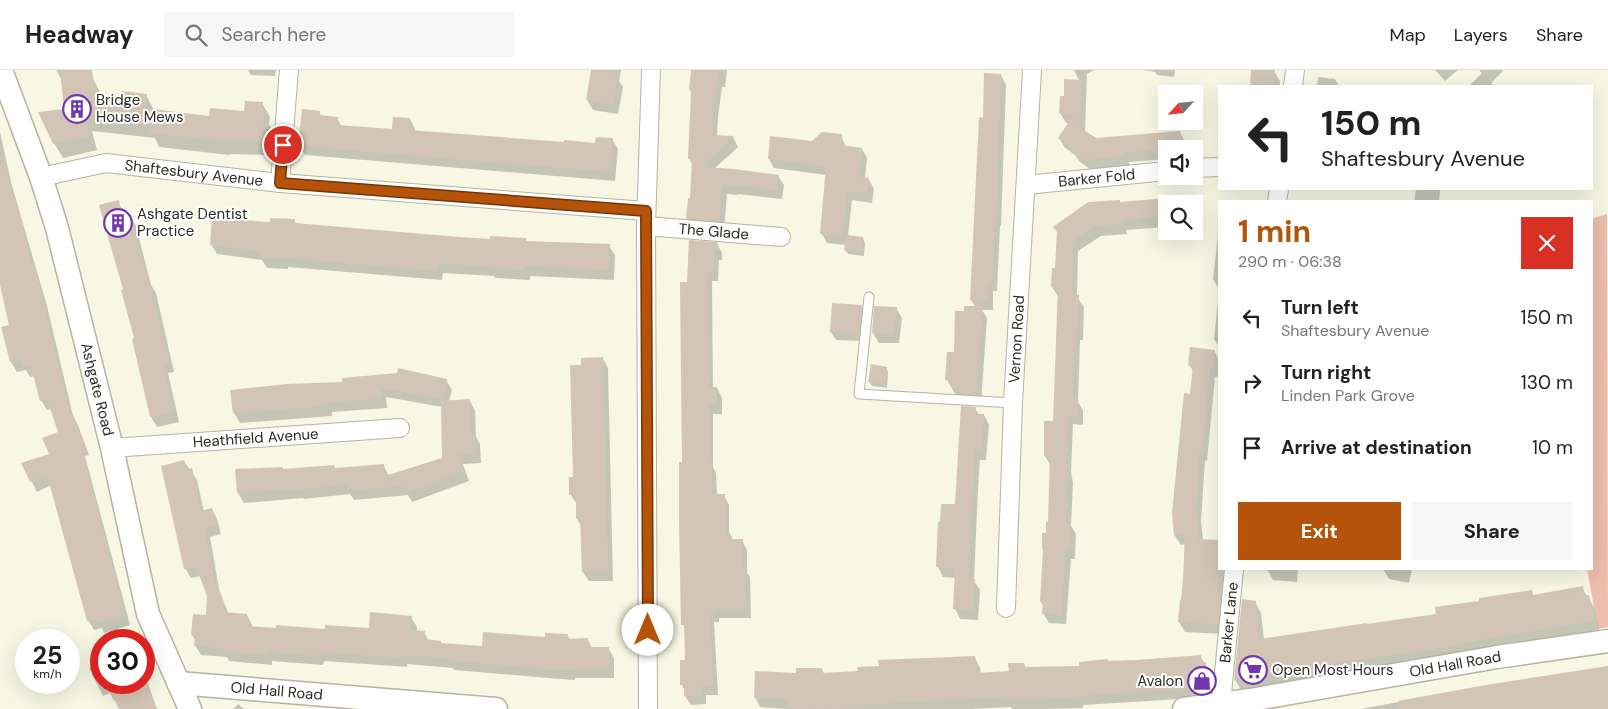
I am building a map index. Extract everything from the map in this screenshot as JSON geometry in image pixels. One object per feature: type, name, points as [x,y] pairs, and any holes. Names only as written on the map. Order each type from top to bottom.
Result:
[{"type":"street","name":"Ashgate Road","points":[[1,70],[58,228],[112,448],[148,614],[190,709]]},
{"type":"street","points":[[280,183],[289,70]]},
{"type":"street","points":[[648,709],[646,218],[651,70]]},
{"type":"street","name":"Vernon Road","points":[[1006,608],[1013,403],[1032,70]]},
{"type":"street","points":[[1293,85],[1295,70]]},
{"type":"street","name":"Shaftesbury Avenue","points":[[41,177],[106,163],[280,183],[646,218]]},
{"type":"street","points":[[1203,167],[1218,166]]},
{"type":"street","name":"Barker Fold","points":[[1026,186],[1158,172]]},
{"type":"street","name":"The Glade","points":[[646,218],[781,237]]},
{"type":"street","name":"Heathfield Avenue","points":[[112,448],[400,428]]},
{"type":"street","name":"Barker Lane","points":[[1221,704],[1234,570]]},
{"type":"street","name":"Old Hall Road","points":[[1184,709],[1221,704],[1250,705],[1497,658],[1608,641]]},
{"type":"street","name":"Old Hall Road","points":[[178,683],[496,709]]},
{"type":"lane","points":[[868,297],[859,394],[1013,403]]},
{"type":"shaded area","points":[[1607,214],[1608,627],[1598,629],[1587,570],[1593,570],[1593,218]]},
{"type":"building","points":[[60,70],[92,70],[95,95],[121,98],[122,91],[147,94],[145,108],[209,116],[210,108],[244,111],[245,101],[263,102],[262,141],[223,141],[150,133],[151,125],[85,118],[90,136],[53,144],[38,112],[64,109]]},
{"type":"building","points":[[591,70],[615,70],[614,75],[618,76],[613,105],[586,100]]},
{"type":"building","points":[[691,70],[719,70],[713,107],[712,135],[734,136],[701,167],[779,175],[777,190],[722,185],[719,221],[686,219],[688,198],[690,198],[692,159],[688,159]]},
{"type":"building","points":[[1251,70],[1275,70],[1274,85],[1250,85]]},
{"type":"building","points":[[984,73],[1001,74],[996,216],[992,282],[988,282],[988,301],[970,300],[979,117],[983,118]]},
{"type":"building","points":[[1064,79],[1082,80],[1079,127],[1096,138],[1180,131],[1181,140],[1158,140],[1158,150],[1124,152],[1125,156],[1084,160],[1071,151],[1073,149],[1058,138],[1074,114],[1059,113],[1060,96],[1064,96]]},
{"type":"building","points":[[302,109],[320,111],[319,115],[338,117],[337,125],[392,129],[393,117],[410,118],[409,130],[564,142],[564,140],[595,143],[596,137],[613,138],[610,172],[298,146]]},
{"type":"building","points":[[822,132],[842,134],[841,145],[862,148],[859,177],[869,178],[867,194],[847,191],[843,236],[820,234],[826,166],[768,159],[770,136],[812,141]]},
{"type":"building","points":[[5,163],[32,265],[34,265],[42,295],[70,415],[73,414],[85,445],[81,446],[125,615],[98,623],[96,619],[87,621],[47,475],[30,482],[21,463],[49,454],[42,438],[58,432],[47,399],[40,401],[31,366],[23,367],[21,361],[10,362],[1,327],[9,325],[0,285],[0,164]]},
{"type":"building","points":[[1158,199],[1158,218],[1121,220],[1122,224],[1095,226],[1073,241],[1072,295],[1079,295],[1077,331],[1075,330],[1073,399],[1078,399],[1078,415],[1068,415],[1066,523],[1071,523],[1070,550],[1066,550],[1061,615],[1042,614],[1043,602],[1040,602],[1042,533],[1046,533],[1046,522],[1048,522],[1050,456],[1044,456],[1044,421],[1053,421],[1058,287],[1051,287],[1052,268],[1055,268],[1057,232],[1053,227],[1088,202],[1120,200],[1120,202]]},
{"type":"building","points":[[119,200],[122,217],[131,215],[148,283],[150,282],[169,362],[163,364],[174,413],[150,417],[132,339],[134,338],[121,290],[123,289],[99,205]]},
{"type":"building","points":[[212,218],[270,222],[270,218],[295,219],[295,223],[459,237],[490,239],[490,236],[526,238],[526,241],[610,244],[609,270],[525,266],[524,270],[489,268],[489,266],[438,264],[437,271],[283,258],[260,258],[260,251],[210,245]]},
{"type":"building","points":[[846,235],[863,237],[862,252],[844,250]]},
{"type":"building","points":[[689,240],[718,242],[717,251],[714,251],[713,273],[707,272],[709,387],[717,387],[717,405],[709,405],[709,462],[712,462],[712,494],[725,494],[727,539],[743,539],[742,567],[745,566],[746,609],[714,609],[714,613],[710,613],[713,686],[701,686],[701,695],[684,696],[684,685],[680,685],[680,660],[685,660],[684,625],[681,625],[679,520],[679,462],[682,462],[680,282],[687,282]]},
{"type":"building","points":[[832,303],[862,305],[859,333],[830,332]]},
{"type":"building","points":[[874,306],[897,307],[894,334],[872,333]]},
{"type":"building","points":[[964,306],[982,306],[976,395],[961,394],[961,390],[952,389],[952,381],[945,380],[947,352],[954,352],[955,311],[964,311]]},
{"type":"building","points":[[1190,347],[1215,350],[1213,368],[1210,367],[1202,451],[1200,451],[1196,510],[1199,539],[1218,540],[1217,597],[1221,597],[1218,624],[1178,622],[1183,580],[1185,533],[1174,536],[1172,513],[1184,393],[1190,394],[1193,365],[1188,365]]},
{"type":"building","points":[[603,357],[608,571],[582,572],[580,519],[576,519],[576,495],[569,495],[569,477],[573,477],[570,365],[581,365],[581,358]]},
{"type":"building","points":[[871,364],[887,367],[884,384],[868,382]]},
{"type":"building","points":[[398,368],[447,379],[443,399],[381,388],[382,398],[327,403],[327,406],[233,413],[230,390],[287,384],[342,382],[342,378],[397,373]]},
{"type":"building","points":[[470,399],[471,434],[475,434],[476,454],[459,454],[464,471],[406,493],[403,486],[347,491],[347,484],[297,490],[237,493],[235,469],[283,467],[283,469],[334,465],[335,468],[384,464],[385,476],[442,458],[441,401]]},
{"type":"building","points":[[961,406],[976,407],[975,414],[984,414],[981,450],[975,450],[973,477],[969,578],[975,579],[973,610],[953,609],[955,569],[936,567],[938,522],[940,522],[941,504],[955,504]]},
{"type":"building","points":[[184,460],[187,470],[192,468],[201,511],[212,508],[217,524],[205,528],[214,578],[224,603],[223,612],[247,614],[247,626],[276,628],[276,625],[325,629],[325,625],[369,628],[370,612],[412,616],[411,630],[425,631],[424,639],[441,641],[441,643],[482,646],[483,632],[545,637],[545,633],[568,634],[567,639],[588,638],[588,647],[609,647],[610,669],[542,669],[402,655],[402,658],[319,652],[318,656],[267,652],[267,655],[222,652],[223,648],[194,646],[195,636],[191,635],[193,614],[206,615],[207,596],[196,567],[184,569],[161,466]]},
{"type":"building","points":[[1583,586],[1585,596],[1589,595],[1594,621],[1479,640],[1438,649],[1348,661],[1234,680],[1242,599],[1256,601],[1260,639],[1436,614],[1435,607],[1479,601],[1479,598],[1532,590],[1533,595]]},
{"type":"building","points":[[1201,655],[1202,662],[1206,662],[1207,687],[1078,696],[1078,698],[1006,700],[1006,697],[857,705],[857,707],[825,709],[787,708],[788,699],[754,698],[755,671],[796,673],[796,668],[822,668],[822,673],[858,671],[857,667],[879,666],[878,660],[975,656],[976,673],[1009,671],[1008,663],[1024,663],[1025,667],[1079,666],[1079,662],[1108,659],[1108,661],[1139,660]]},
{"type":"building","points":[[1608,666],[1608,709],[1399,709],[1398,701]]},
{"type":"building","points":[[112,694],[150,694],[156,709],[119,709]]},
{"type":"place","name":"Bridge House Mews","points":[[77,109]]},
{"type":"place","name":"Ashgate Dentist Practice","points":[[118,223]]},
{"type":"place","name":"Open Most Hours","points":[[1253,670]]},
{"type":"place","name":"Avalon","points":[[1202,681]]},
{"type":"route","points":[[283,145],[280,183],[646,211],[648,630]]}]
